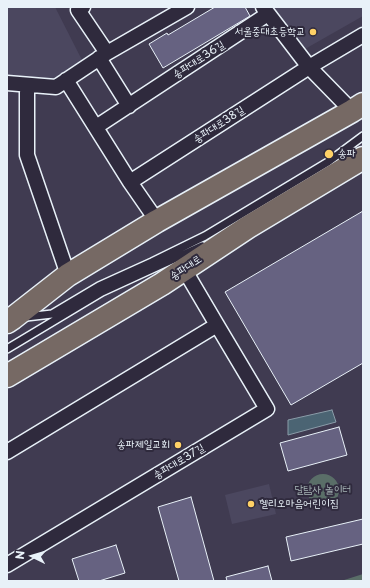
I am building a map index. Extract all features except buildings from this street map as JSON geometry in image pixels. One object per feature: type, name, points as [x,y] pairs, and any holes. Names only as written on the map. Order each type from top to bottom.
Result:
[{"type":"main road","points":[[10,320],[68,275],[157,221],[359,107]]},
{"type":"main road","name":"송파대로","points":[[7,376],[162,284],[248,227],[363,158]]},
{"type":"street","points":[[82,7],[78,10],[129,106]]},
{"type":"street","points":[[7,83],[56,87],[103,56],[187,7]]},
{"type":"street","name":"송파대로36길","points":[[96,127],[129,106],[265,11],[309,67],[359,107]]},
{"type":"street","name":"송파대로38길","points":[[130,182],[309,67],[363,35]]},
{"type":"street","points":[[66,80],[130,182],[157,221]]},
{"type":"street","points":[[27,85],[27,155],[68,275]]},
{"type":"street","name":"송파대로37길","points":[[7,565],[267,409],[184,269]]},
{"type":"street","points":[[7,452],[217,326]]},
{"type":"lane","points":[[10,320],[52,314],[99,286],[205,236],[328,162],[363,136]]},
{"type":"lane","points":[[7,349],[102,292],[211,242],[248,227]]},
{"type":"shaded area","points":[[7,7],[55,7],[84,64],[59,82],[7,77]]},
{"type":"shaded area","name":"서울중대초등학교","points":[[273,7],[363,7],[363,16],[305,49]]},
{"type":"shaded area","name":"헬리오마음어린이집","points":[[269,484],[276,514],[232,524],[225,495]]},
{"type":"green space","name":"달탐사 놀이터","points":[[320,474],[326,474],[335,478],[339,490],[335,502],[326,506],[320,506],[311,502],[307,493],[307,487],[311,478]]},
{"type":"green space","points":[[363,574],[363,581],[341,581]]},
{"type":"water","points":[[332,410],[336,422],[288,435],[288,420]]},
{"type":"place","name":"서울중대초등학교","points":[[313,32]]},
{"type":"place","name":"송파","points":[[329,154]]},
{"type":"place","name":"송파제일교회","points":[[178,445]]},
{"type":"place","name":"헬리오마음어린이집","points":[[251,504]]}]
